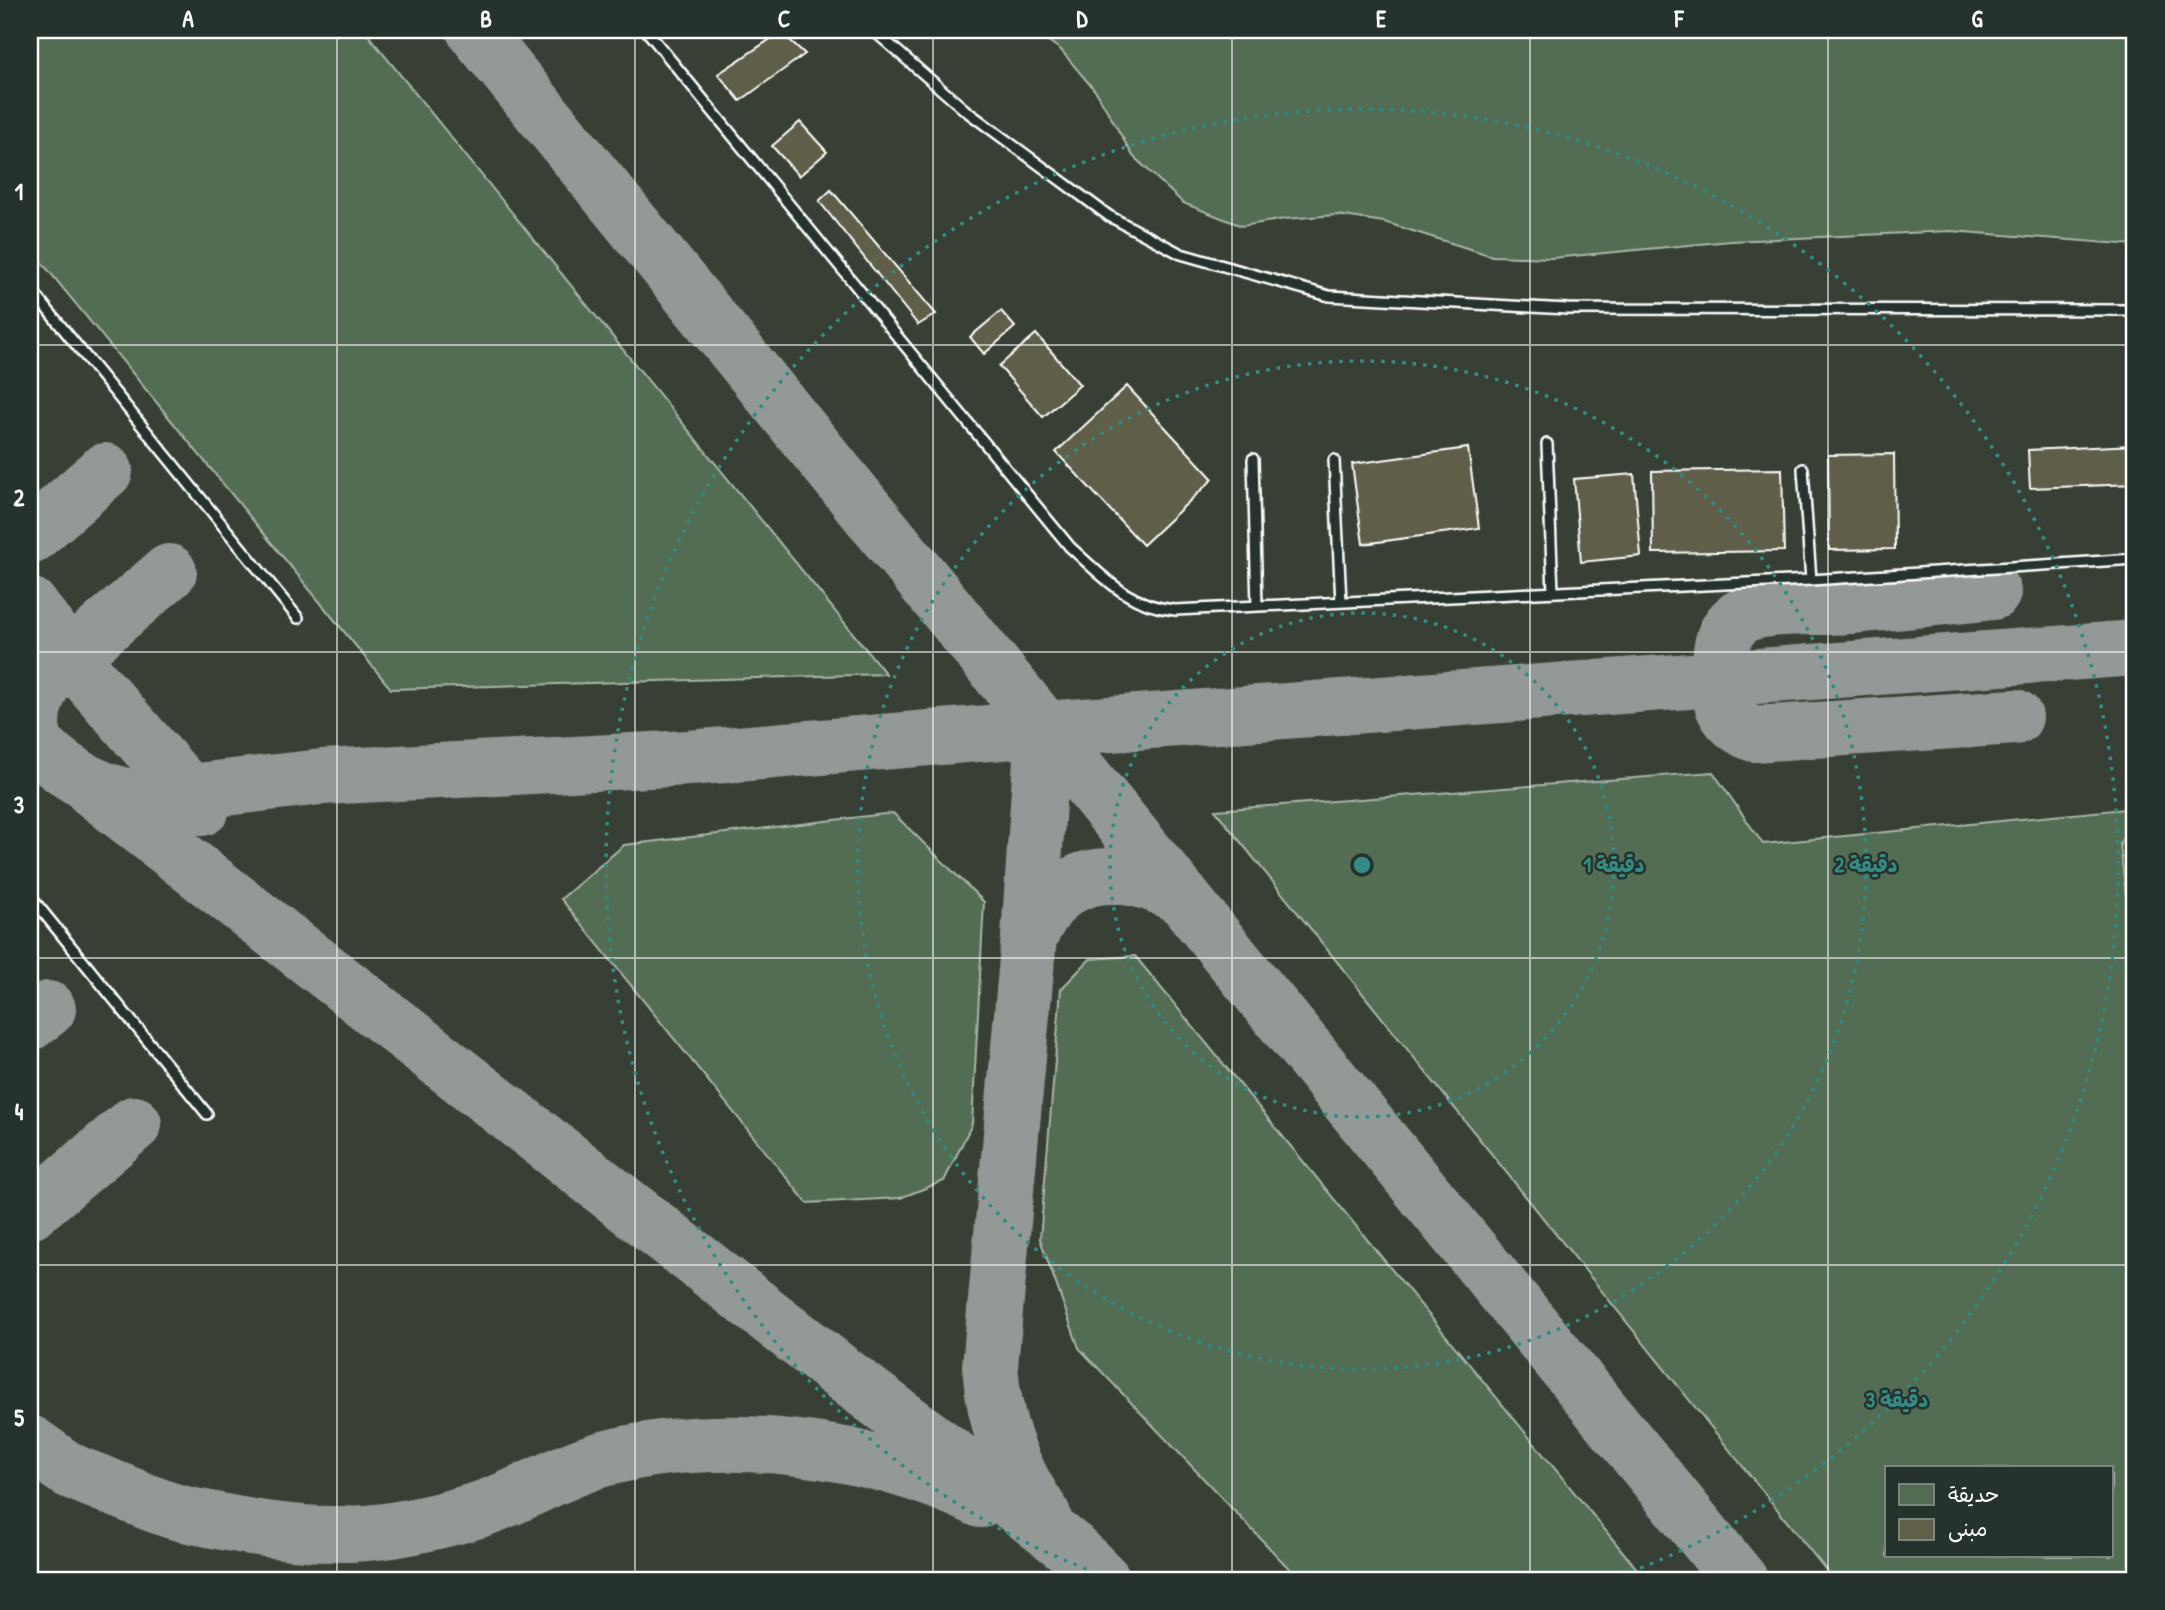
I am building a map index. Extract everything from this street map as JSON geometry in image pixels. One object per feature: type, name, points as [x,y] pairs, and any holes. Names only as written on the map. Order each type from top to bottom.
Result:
[{"type":"lane","points":[[646,30],[1070,547],[1115,588],[1143,604],[1175,610],[1811,580],[2135,559]]},
{"type":"lane","points":[[873,30],[965,110],[1109,216],[1181,254],[1329,296],[1568,309],[2135,310]]},
{"type":"lane","points":[[30,288],[298,618]]},
{"type":"lane","points":[[1547,444],[1553,592]]},
{"type":"lane","points":[[1253,458],[1257,606]]},
{"type":"lane","points":[[1334,460],[1341,602]]},
{"type":"lane","points":[[1803,469],[1811,580]]},
{"type":"lane","points":[[30,896],[207,1114]]},
{"type":"shaded area","points":[[30,30],[2135,30],[2135,1580],[30,1580]]},
{"type":"green space","points":[[30,30],[364,30],[886,674],[391,689],[30,248]]},
{"type":"green space","points":[[1033,30],[2135,30],[2135,245],[1951,231],[1731,241],[1552,258],[1492,256],[1384,222],[1337,215],[1242,226],[1183,203],[1133,156],[1097,93],[1061,50]]},
{"type":"green space","points":[[1713,772],[1763,844],[2135,808],[2120,844],[2126,895],[2135,908],[2135,1580],[1834,1580],[1215,810]]},
{"type":"green space","points":[[893,813],[984,902],[972,1124],[944,1181],[900,1198],[807,1203],[561,899],[624,845]]},
{"type":"green space","points":[[1135,956],[1646,1580],[1300,1580],[1079,1348],[1040,1239],[1061,989],[1090,959]]},
{"type":"building","points":[[781,32],[805,54],[740,101],[718,74]]},
{"type":"building","points":[[800,122],[827,152],[799,176],[772,146]]},
{"type":"building","points":[[831,190],[936,314],[918,325],[819,201]]},
{"type":"building","points":[[1001,311],[1015,327],[984,354],[970,337]]},
{"type":"building","points":[[1036,334],[1080,385],[1043,417],[999,366]]},
{"type":"building","points":[[1127,386],[1213,479],[1143,545],[1056,452]]},
{"type":"building","points":[[2135,445],[2135,484],[2030,488],[2028,450]]},
{"type":"building","points":[[1468,448],[1479,528],[1363,544],[1352,464]]},
{"type":"building","points":[[1894,454],[1895,549],[1829,550],[1828,455]]},
{"type":"building","points":[[1782,469],[1784,551],[1653,553],[1652,471]]},
{"type":"building","points":[[1634,474],[1641,556],[1581,562],[1574,479]]},
{"type":"taxiway","points":[[474,30],[1740,1580]]},
{"type":"taxiway","points":[[30,537],[105,471]]},
{"type":"taxiway","points":[[39,748],[33,730],[33,712],[47,677],[169,572]]},
{"type":"taxiway","points":[[1993,592],[1850,606],[1777,608],[1749,613],[1732,625],[1723,642],[1720,662],[1721,700],[1726,713],[1741,727],[1754,734],[2015,717]]},
{"type":"taxiway","points":[[30,605],[70,657],[202,808]]},
{"type":"taxiway","points":[[30,737],[40,749],[77,777],[105,790],[135,798],[322,777],[689,758],[989,733],[2135,648]]},
{"type":"taxiway","points":[[1043,730],[1029,937],[990,1366],[995,1406],[1006,1444],[1022,1480],[1043,1515]]},
{"type":"taxiway","points":[[92,789],[839,1371],[966,1466],[1072,1549],[1103,1580]]},
{"type":"taxiway","points":[[1029,937],[1042,913],[1053,900],[1083,880],[1117,876],[1135,879],[1184,899]]},
{"type":"taxiway","points":[[30,1023],[48,1009]]},
{"type":"taxiway","points":[[30,1212],[134,1124]]},
{"type":"taxiway","points":[[30,1443],[69,1470],[172,1511],[287,1532],[366,1533],[435,1522],[492,1506],[570,1470],[603,1459],[698,1445],[747,1444],[844,1455],[892,1466],[938,1481],[981,1500]]}]
